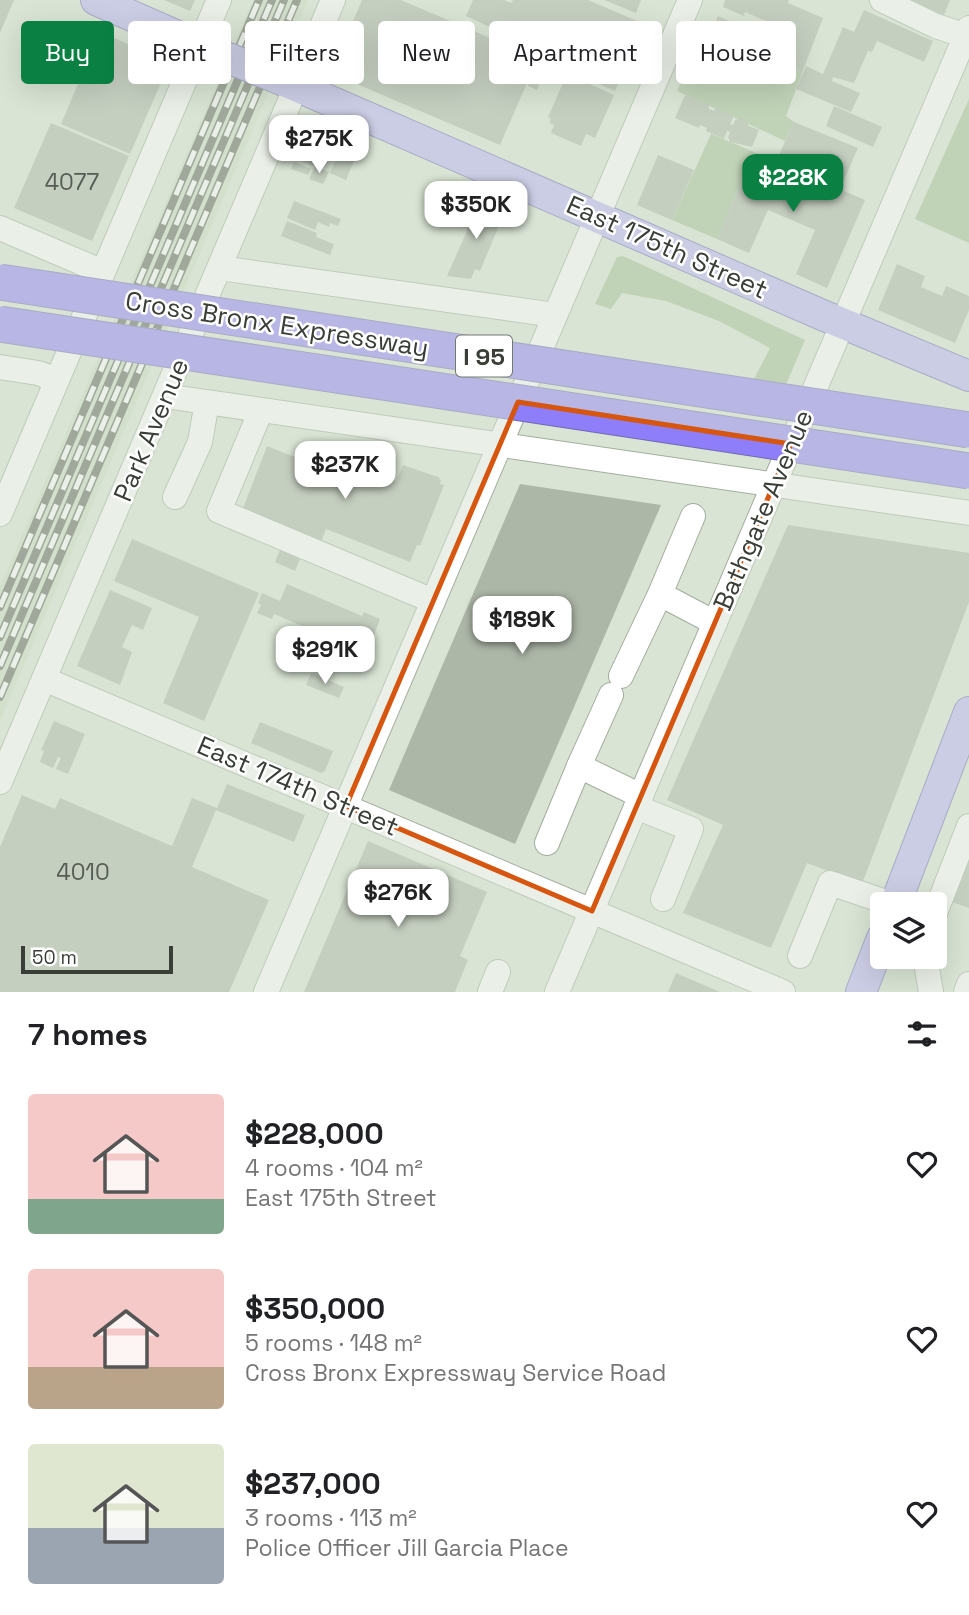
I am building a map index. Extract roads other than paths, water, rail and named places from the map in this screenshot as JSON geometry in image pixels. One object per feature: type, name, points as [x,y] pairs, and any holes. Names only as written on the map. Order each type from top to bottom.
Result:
[{"type":"highway","name":"Cross Bronx Expressway","points":[[0,282],[969,430]]},
{"type":"highway","name":"Cross Bronx Expressway","points":[[0,324],[969,471]]},
{"type":"main road","name":"East 175th Street","points":[[96,0],[144,21]]},
{"type":"main road","name":"East 175th Street","points":[[291,84],[842,324],[969,376]]},
{"type":"main road","points":[[901,892],[961,755],[969,712]]},
{"type":"main road","points":[[861,992],[870,969]]},
{"type":"street","points":[[214,21],[219,0]]},
{"type":"street","name":"Park Avenue","points":[[322,21],[333,0]]},
{"type":"street","points":[[266,992],[690,0]]},
{"type":"street","points":[[882,0],[936,26],[967,32]]},
{"type":"street","name":"Bathgate Avenue","points":[[557,992],[967,32]]},
{"type":"street","points":[[0,514],[103,272],[192,84]]},
{"type":"street","name":"Park Avenue","points":[[0,782],[220,268],[289,84]]},
{"type":"street","points":[[0,228],[103,272]]},
{"type":"street","points":[[220,268],[555,314]]},
{"type":"street","points":[[0,367],[38,373],[57,380]]},
{"type":"street","points":[[165,396],[969,513]]},
{"type":"street","points":[[175,497],[200,442],[207,402]]},
{"type":"street","points":[[261,410],[219,511],[433,601]]},
{"type":"street","points":[[547,843],[579,766],[660,594],[693,516]]},
{"type":"street","points":[[660,594],[715,623]]},
{"type":"street","name":"East 174th Street","points":[[44,679],[783,992]]},
{"type":"street","points":[[579,766],[638,802],[691,828],[663,899]]},
{"type":"street","points":[[943,892],[969,826]]},
{"type":"street","points":[[800,956],[830,883],[870,897]]},
{"type":"street","points":[[927,969],[931,992]]},
{"type":"street","points":[[966,992],[969,984]]},
{"type":"railway","points":[[0,607],[259,0]]},
{"type":"railway","points":[[0,637],[272,0]]},
{"type":"railway","points":[[0,666],[284,0]]},
{"type":"railway","points":[[0,697],[297,0]]}]
